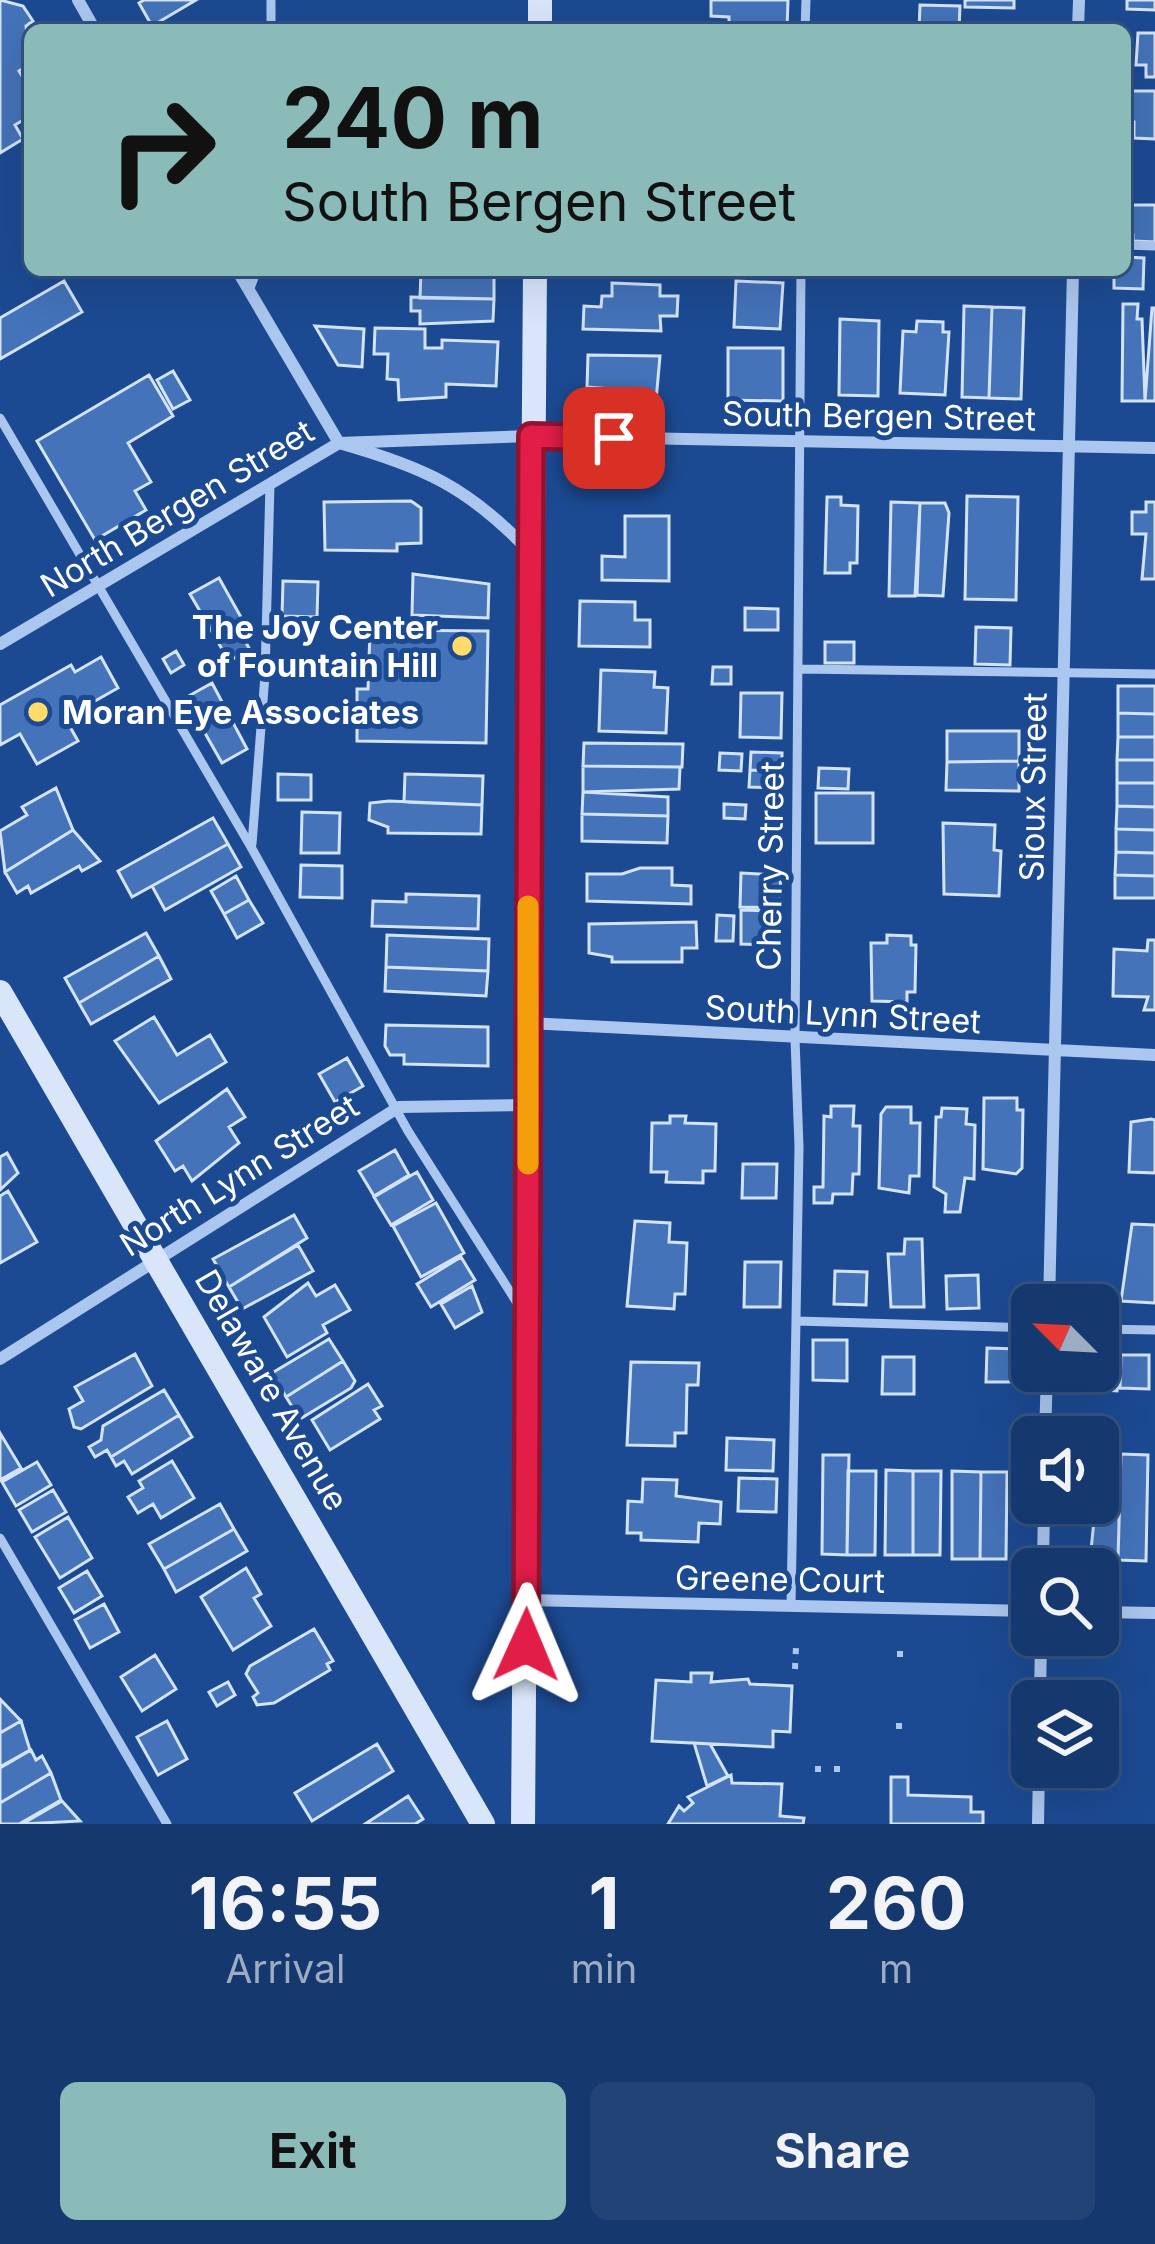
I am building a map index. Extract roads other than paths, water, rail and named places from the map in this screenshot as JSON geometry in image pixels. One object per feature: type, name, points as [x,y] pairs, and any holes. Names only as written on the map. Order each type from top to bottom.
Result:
[{"type":"main road","points":[[523,1824],[535,276]]},
{"type":"main road","name":"Delaware Avenue","points":[[0,992],[483,1824]]},
{"type":"street","points":[[241,276],[339,443],[407,462],[450,482],[488,508],[530,552]]},
{"type":"street","name":"Sioux Street","points":[[1049,1284],[1073,276]]},
{"type":"street","name":"South Bergen Street","points":[[531,436],[1155,448]]},
{"type":"street","name":"North Bergen Street","points":[[0,644],[339,443],[531,436]]},
{"type":"street","name":"South Lynn Street","points":[[528,1024],[1155,1055]]},
{"type":"street","name":"North Lynn Street","points":[[0,1359],[399,1107],[528,1105]]},
{"type":"street","name":"Greene Court","points":[[526,1600],[1011,1611]]},
{"type":"street","points":[[1119,1612],[1155,1612]]},
{"type":"street","points":[[1038,1824],[1039,1788]]},
{"type":"lane","points":[[249,290],[255,276]]},
{"type":"lane","name":"Cherry Street","points":[[791,1606],[801,276]]},
{"type":"lane","points":[[0,418],[251,848],[399,1107],[408,1131],[527,1318]]},
{"type":"lane","points":[[251,848],[266,675],[270,484]]},
{"type":"lane","points":[[799,669],[1155,674]]},
{"type":"lane","points":[[796,1321],[1011,1327]]},
{"type":"lane","points":[[1119,1329],[1155,1330]]},
{"type":"lane","points":[[0,1538],[166,1824]]},
{"type":"place","name":"The Joy Center of Fountain Hill","points":[[462,646]]},
{"type":"place","name":"Moran Eye Associates","points":[[38,712]]}]
